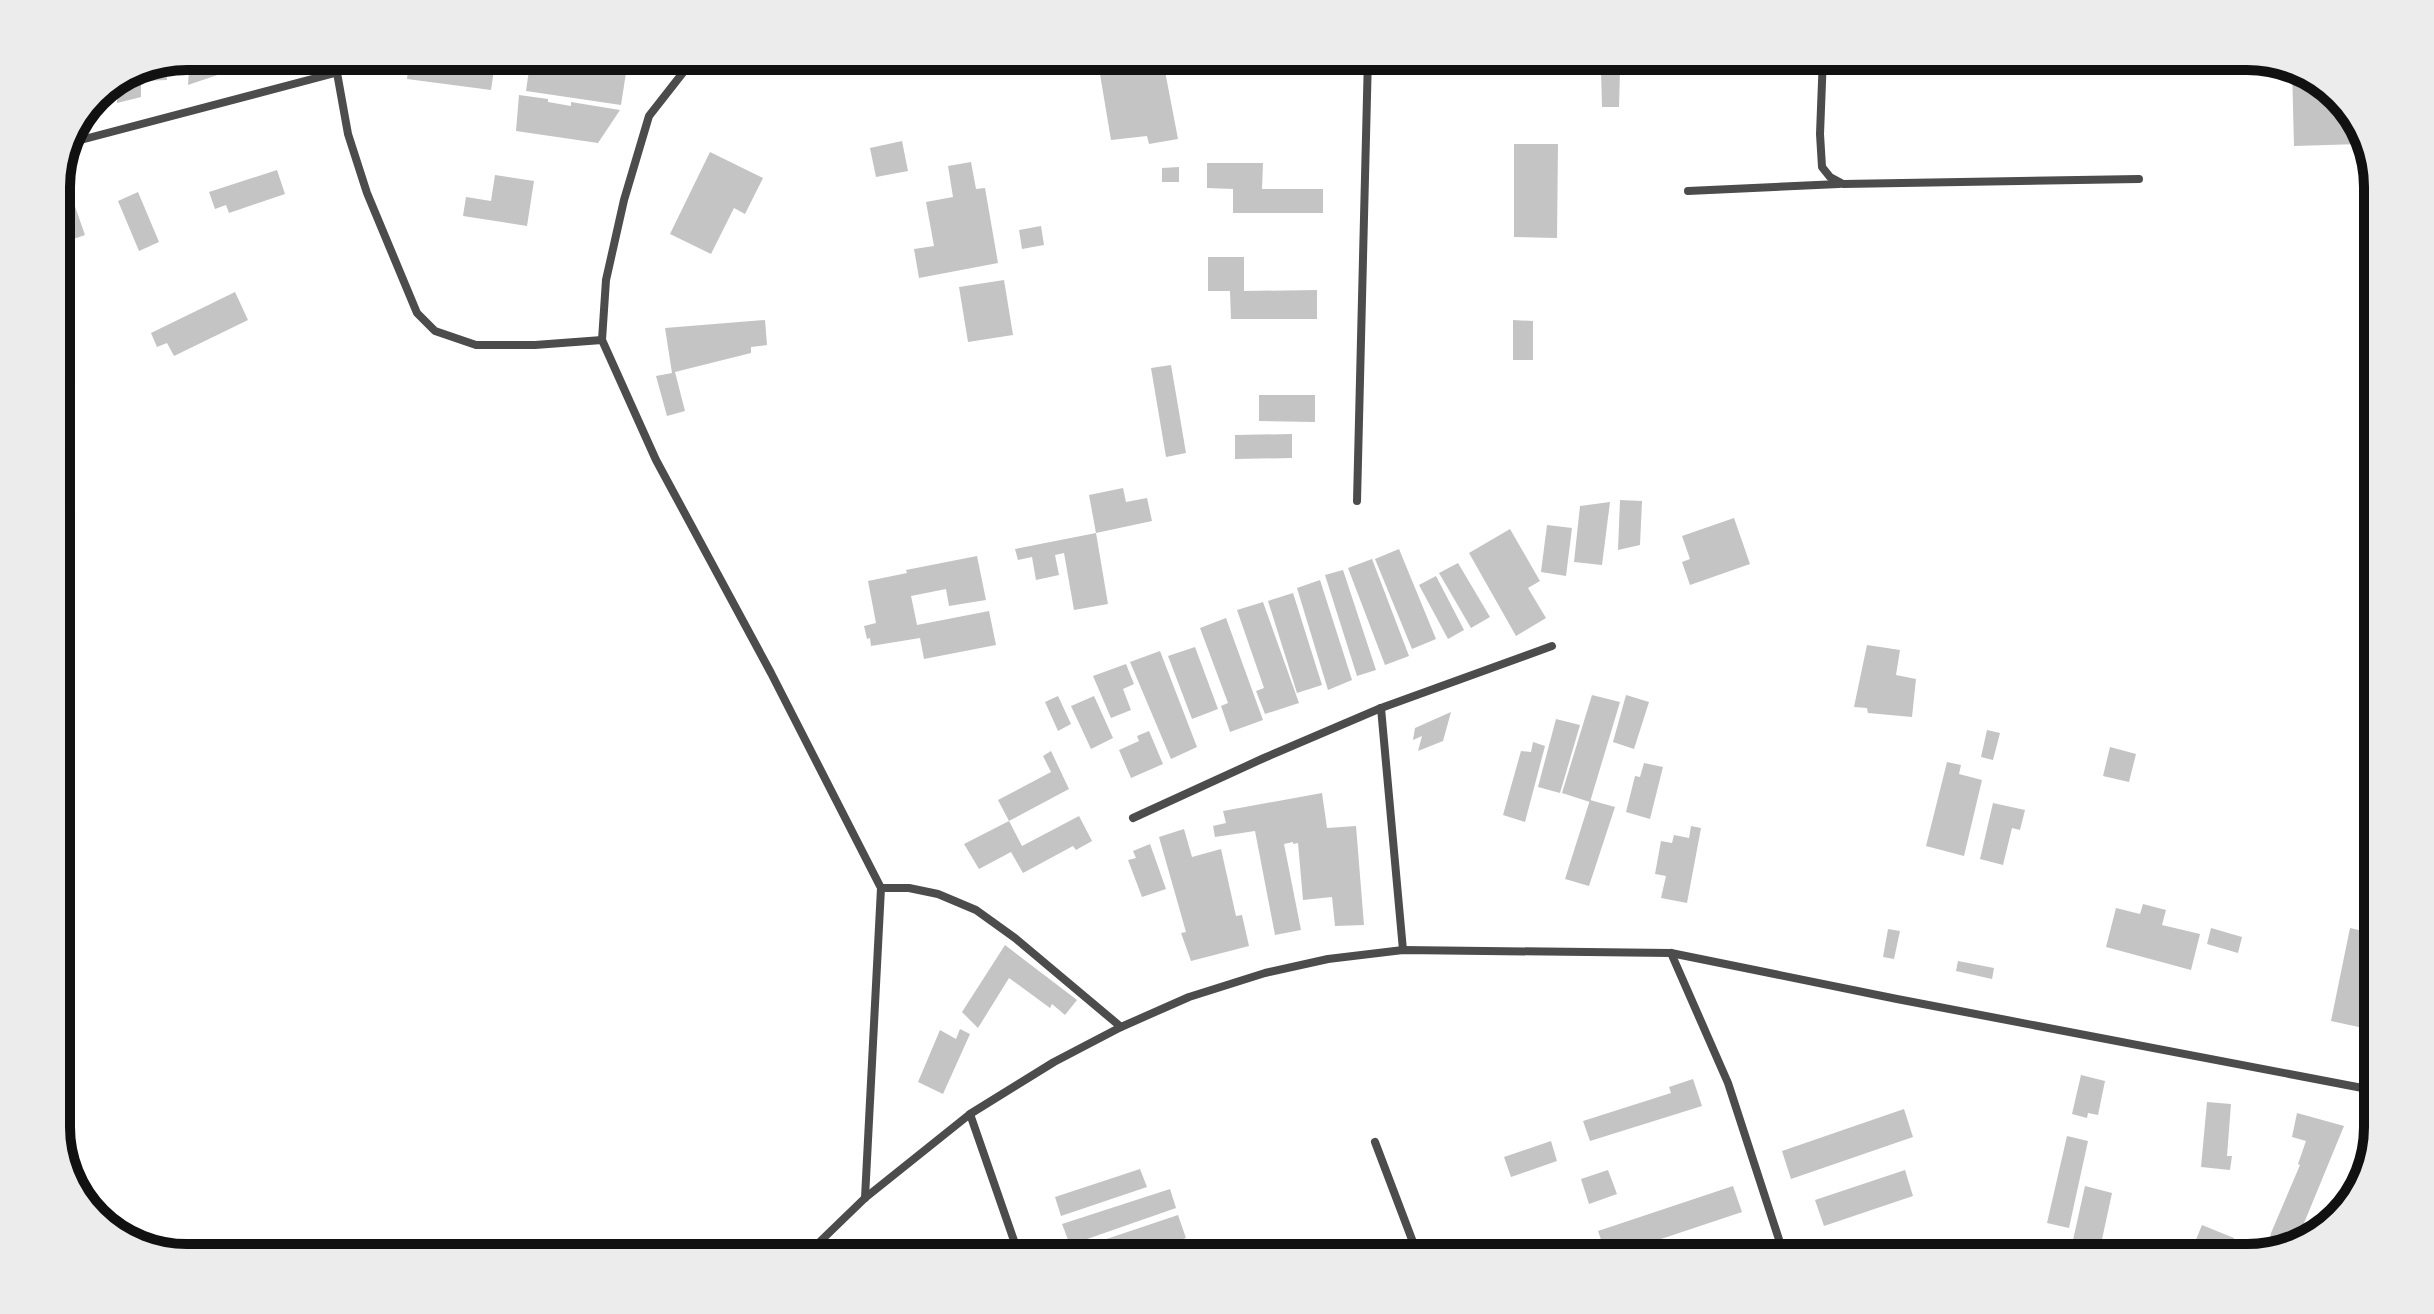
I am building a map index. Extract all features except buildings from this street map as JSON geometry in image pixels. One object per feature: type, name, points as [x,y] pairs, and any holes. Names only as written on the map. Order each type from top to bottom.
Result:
[{"type":"street","points":[[335,70],[348,134],[367,193],[417,313],[435,331],[476,345],[602,340]]},
{"type":"street","points":[[685,70],[649,116],[624,200],[606,280],[602,340],[656,460],[771,673],[881,888],[865,1198]]},
{"type":"street","points":[[1357,501],[1368,70]]},
{"type":"street","points":[[1823,70],[1822,167],[1830,177],[1843,184]]},
{"type":"street","points":[[80,140],[335,73]]},
{"type":"street","points":[[1688,191],[1843,184],[2139,179]]},
{"type":"street","points":[[1133,818],[1381,708],[1552,646]]},
{"type":"street","points":[[1381,708],[1403,950]]},
{"type":"street","points":[[881,888],[909,888],[938,894],[976,910],[1015,938],[1121,1027]]},
{"type":"street","points":[[817,1244],[865,1198],[970,1114],[1054,1062],[1121,1027],[1189,997],[1265,973],[1328,959],[1403,950],[1671,953],[2364,1088]]},
{"type":"street","points":[[1671,953],[1728,1083],[1780,1244]]},
{"type":"street","points":[[970,1114],[1015,1244]]},
{"type":"street","points":[[1375,1142],[1414,1244]]}]
